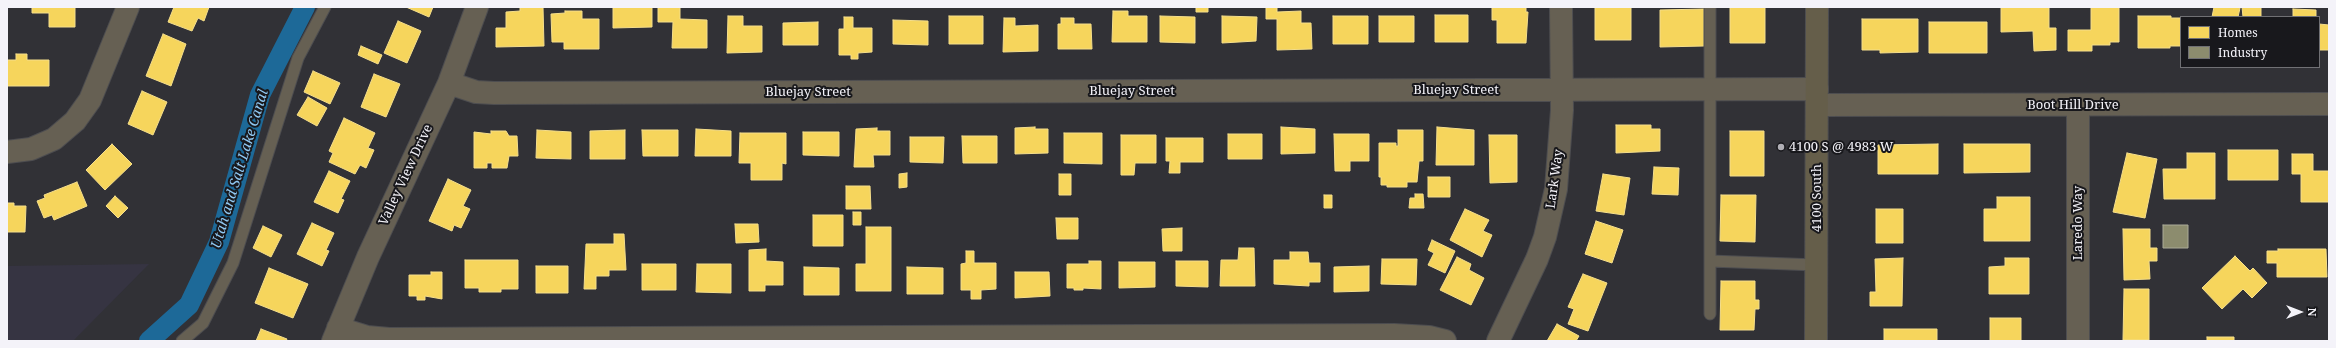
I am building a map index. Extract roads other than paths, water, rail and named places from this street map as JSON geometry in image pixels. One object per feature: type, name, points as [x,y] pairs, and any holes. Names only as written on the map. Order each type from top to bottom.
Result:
[{"type":"main road","name":"4100 South","points":[[1816,341],[1817,7]]},
{"type":"street","points":[[7,152],[31,149],[54,139],[75,121],[90,100],[128,7]]},
{"type":"street","name":"Valley View Drive","points":[[335,334],[368,257],[449,83],[477,7]]},
{"type":"street","name":"Lark Way","points":[[1498,341],[1537,259],[1547,229],[1556,189],[1559,162],[1562,90],[1561,7]]},
{"type":"street","name":"Bluejay Street","points":[[449,83],[476,92],[494,93],[1711,90],[1817,97]]},
{"type":"street","name":"Boot Hill Drive","points":[[1817,97],[2078,104],[2329,104]]},
{"type":"street","name":"Laredo Way","points":[[2078,104],[2078,341]]},
{"type":"street","points":[[335,334],[389,339],[1394,335],[1430,337],[1445,341]]},
{"type":"lane","points":[[182,341],[203,323],[233,263],[298,58],[325,7]]},
{"type":"lane","points":[[1710,7],[1710,314]]},
{"type":"lane","points":[[1710,261],[1816,265]]},
{"type":"waterway","name":"Utah and Salt Lake Canal","points":[[149,341],[189,305],[219,242],[260,95],[305,7]]},
{"type":"place","name":"4100 S @ 4983 W","points":[[1781,147]]}]
